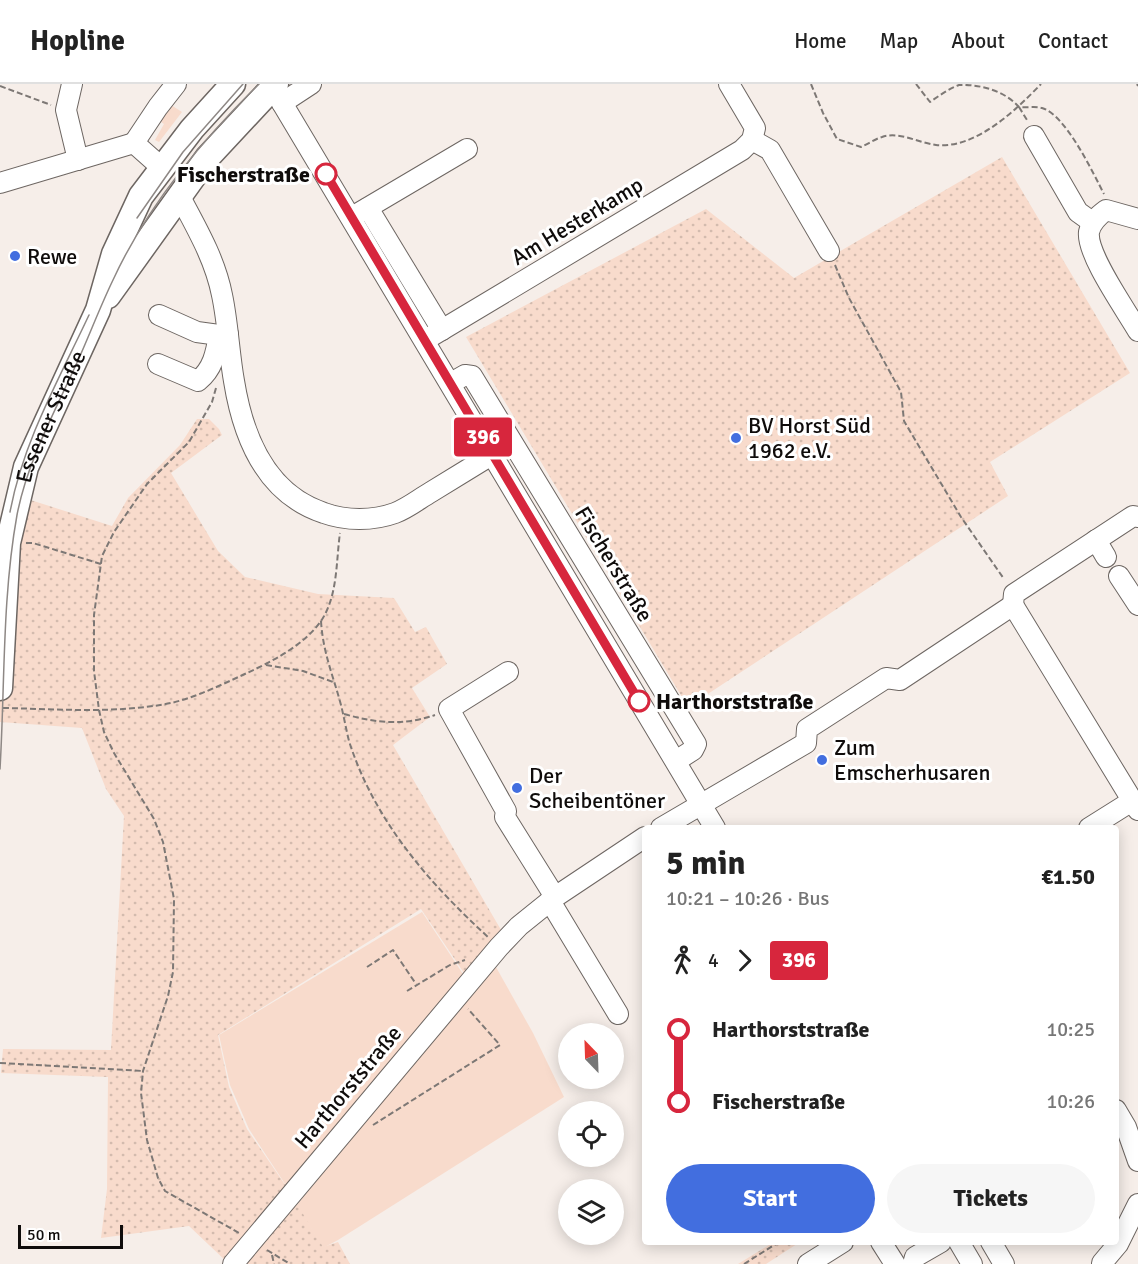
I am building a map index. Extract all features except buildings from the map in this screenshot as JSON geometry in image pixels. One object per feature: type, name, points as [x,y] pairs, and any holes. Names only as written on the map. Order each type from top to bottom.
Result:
[{"type":"main road","name":"Essener Straße","points":[[0,688],[9,535],[26,467],[98,310],[114,254],[141,196],[161,167],[233,84]]},
{"type":"main road","name":"Essener Straße","points":[[98,310],[207,158],[277,89]]},
{"type":"street","points":[[72,84],[66,110],[78,160]]},
{"type":"street","points":[[0,183],[134,143],[176,84]]},
{"type":"street","points":[[311,84],[277,89],[442,330]]},
{"type":"street","points":[[729,84],[755,128],[752,140],[770,150],[829,251]]},
{"type":"street","points":[[1034,136],[1078,212],[1092,222]]},
{"type":"street","name":"Am Hesterkamp","points":[[425,340],[742,150],[752,140]]},
{"type":"street","points":[[134,143],[161,167]]},
{"type":"street","points":[[360,212],[467,149]]},
{"type":"street","points":[[179,195],[216,270],[222,296],[224,334],[243,418],[261,463],[284,492],[313,510],[342,518],[381,517],[397,512],[493,454]]},
{"type":"street","points":[[1138,219],[1106,210],[1092,222],[1089,231],[1092,252],[1138,331]]},
{"type":"street","points":[[360,212],[425,340],[713,825]]},
{"type":"street","points":[[159,315],[197,332],[224,334]]},
{"type":"street","points":[[158,364],[198,381],[207,374],[224,334]]},
{"type":"street","name":"Fischerstraße","points":[[450,383],[465,375],[472,376],[696,744],[693,750],[676,761]]},
{"type":"street","points":[[666,825],[806,743],[807,729],[886,678],[900,680],[1014,600],[1101,549],[1133,516],[1138,517]]},
{"type":"street","points":[[1119,576],[1138,605]]},
{"type":"street","points":[[1014,600],[1135,806],[1095,825]]},
{"type":"street","points":[[508,672],[449,709],[506,811],[505,817],[618,1014]]},
{"type":"street","name":"Harthorststraße","points":[[233,1264],[493,953],[519,926],[552,899],[642,839]]},
{"type":"street","points":[[1119,1115],[1126,1127],[1138,1161]]},
{"type":"street","points":[[1119,1242],[1136,1214]]},
{"type":"street","points":[[808,1264],[838,1245]]},
{"type":"street","points":[[896,1259],[933,1245]]},
{"type":"street","points":[[961,1245],[972,1264]]},
{"type":"street","points":[[993,1245],[1004,1264]]},
{"type":"street","points":[[1102,1263],[1117,1245]]},
{"type":"path","points":[[811,84],[837,139],[861,147],[881,137],[889,136],[937,145],[956,143],[987,131],[1019,107],[1041,84]]},
{"type":"path","points":[[0,86],[66,110]]},
{"type":"path","points":[[829,251],[849,298],[901,392],[904,421],[1014,600]]},
{"type":"path","points":[[215,357],[216,394],[212,402],[189,442],[147,484],[114,532],[102,556],[94,615],[94,670],[104,732],[154,819],[170,874],[174,899],[171,984],[144,1071],[141,1093],[147,1140],[158,1178],[165,1191],[254,1237]]},
{"type":"path","points":[[0,708],[99,710],[149,706],[173,702],[265,665],[297,644],[321,620],[338,569],[342,518]]},
{"type":"path","points":[[9,535],[101,564]]},
{"type":"path","points":[[321,620],[325,652],[333,682],[350,741],[367,784],[406,850],[493,953],[450,965],[407,991]]},
{"type":"path","points":[[265,665],[303,671],[333,682]]},
{"type":"path","points":[[343,713],[369,721],[396,723],[423,719],[449,709]]},
{"type":"path","points":[[367,967],[393,950],[417,985]]},
{"type":"path","points":[[372,1125],[500,1045],[456,995]]},
{"type":"path","points":[[0,1063],[144,1071]]},
{"type":"path","points":[[744,1264],[774,1245]]},
{"type":"path","points":[[274,1264],[272,1254],[290,1264]]},
{"type":"shaded area","points":[[171,105],[182,112],[159,142],[155,140],[164,124],[158,120]]},
{"type":"shaded area","points":[[1002,157],[1130,373],[990,462],[1008,496],[688,707],[466,337],[706,209],[794,278]]},
{"type":"shaded area","points":[[197,419],[209,419],[222,435],[171,473],[218,551],[245,577],[318,594],[394,598],[415,632],[426,627],[447,664],[412,688],[430,717],[393,745],[504,935],[466,976],[421,909],[218,1035],[229,1087],[247,1129],[288,1189],[323,1247],[338,1242],[350,1264],[229,1264],[189,1226],[101,1238],[107,1189],[108,1077],[1,1073],[3,1049],[111,1050],[124,816],[106,789],[82,728],[0,722],[0,693],[18,496],[112,526],[128,498],[180,445]]},
{"type":"shaded area","points":[[422,912],[465,977],[289,1190],[249,1129],[230,1085],[219,1035]]},
{"type":"shaded area","points":[[492,960],[533,1033],[558,1089],[564,1097],[323,1248],[297,1205]]},
{"type":"shaded area","points":[[769,1245],[795,1245],[766,1264],[738,1264]]},
{"type":"tram line","points":[[137,218],[183,152],[243,84]]},
{"type":"tram line","points":[[0,769],[5,642],[12,546],[21,496],[34,458],[108,291],[142,226],[196,152],[259,84]]},
{"type":"tram line","points":[[10,512],[33,436],[89,315]]},
{"type":"bus line","name":"396","points":[[326,174],[639,701]]},
{"type":"place","name":"Fischerstraße","points":[[326,174]]},
{"type":"place","name":"Rewe","points":[[15,256]]},
{"type":"place","name":"BV Horst Süd 1962 e.V.","points":[[736,438]]},
{"type":"place","name":"Harthorststraße","points":[[639,701]]},
{"type":"place","name":"Zum Emscherhusaren","points":[[822,760]]},
{"type":"place","name":"Der Scheibentöner","points":[[517,788]]}]
